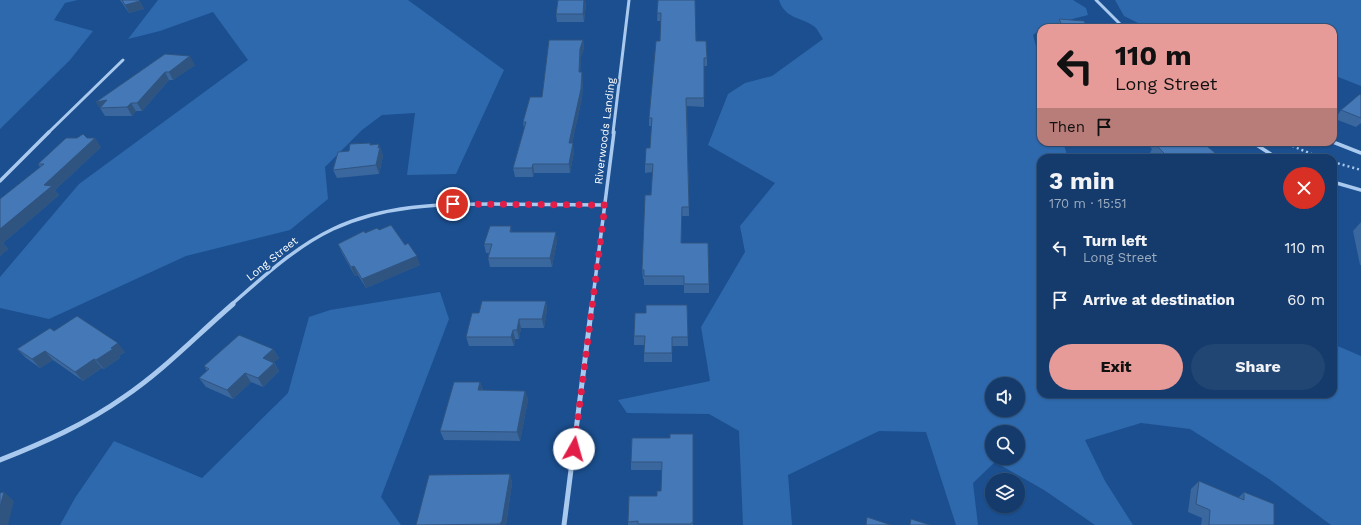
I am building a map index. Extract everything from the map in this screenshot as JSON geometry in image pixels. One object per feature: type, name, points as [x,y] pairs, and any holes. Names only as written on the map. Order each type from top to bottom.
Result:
[{"type":"street","name":"Riverwoods Landing","points":[[564,525],[605,205],[629,0]]},
{"type":"street","points":[[1096,0],[1120,24]]},
{"type":"street","points":[[0,182],[123,60]]},
{"type":"street","points":[[1337,144],[1361,153]]},
{"type":"street","points":[[1258,146],[1271,154]]},
{"type":"street","points":[[1337,183],[1361,190]]},
{"type":"street","name":"Long Street","points":[[0,460],[83,424],[115,404],[154,374],[292,252],[321,234],[345,223],[369,214],[423,205],[605,205]]},
{"type":"path","points":[[1292,146],[1312,154]]},
{"type":"path","points":[[1337,163],[1361,170]]},
{"type":"shaded area","points":[[0,0],[78,0],[65,3],[54,20],[93,31],[70,60],[0,129]]},
{"type":"shaded area","points":[[158,0],[408,0],[504,70],[456,174],[407,175],[415,113],[382,115],[362,130],[325,167],[328,199],[290,230],[186,256],[49,319],[0,308],[0,277],[79,184],[248,60],[213,12],[160,31],[128,39]]},
{"type":"shaded area","points":[[779,0],[1073,0],[1086,8],[1088,15],[1053,24],[1037,24],[1037,32],[1033,35],[1037,50],[1037,146],[1064,146],[1067,154],[1037,154],[1037,398],[1337,398],[1337,346],[1361,356],[1361,525],[1331,525],[1269,479],[1190,429],[1141,423],[1085,440],[1105,481],[1133,525],[1095,525],[1044,490],[1025,479],[1025,473],[1014,473],[1000,465],[1025,465],[1025,425],[985,425],[985,465],[992,465],[973,483],[978,525],[956,525],[926,432],[879,431],[788,475],[792,525],[743,525],[739,431],[709,414],[627,413],[618,400],[710,381],[701,327],[745,252],[740,226],[775,183],[708,145],[728,94],[745,83],[772,76],[823,39],[816,28],[811,24],[790,15]]},
{"type":"shaded area","points":[[1115,0],[1361,0],[1361,86],[1337,77],[1337,24],[1140,24],[1124,16]]},
{"type":"shaded area","points":[[440,292],[449,319],[381,497],[401,525],[60,525],[75,498],[114,441],[202,478],[288,393],[309,317],[330,310]]},
{"type":"building","points":[[122,0],[139,0],[140,1],[125,5]]},
{"type":"building","points":[[558,0],[584,0],[583,14],[556,14]]},
{"type":"building","points":[[658,0],[695,0],[696,41],[706,41],[707,58],[704,58],[704,98],[686,98],[689,207],[682,207],[681,243],[708,243],[709,284],[684,284],[684,276],[644,276],[644,270],[642,270],[645,195],[651,195],[653,164],[645,164],[646,148],[650,148],[652,118],[649,118],[656,41],[660,41],[661,13],[657,13]]},
{"type":"building","points":[[1059,19],[1084,21],[1086,24],[1061,24]]},
{"type":"building","points":[[549,40],[583,40],[580,49],[579,72],[582,72],[581,89],[569,143],[573,143],[569,164],[533,164],[532,168],[513,168],[526,122],[523,122],[530,97],[542,97]]},
{"type":"building","points":[[165,54],[190,56],[169,72],[165,72],[137,103],[131,103],[127,107],[100,108],[107,100],[96,102]]},
{"type":"building","points":[[1360,94],[1361,118],[1341,110]]},
{"type":"building","points":[[83,134],[87,138],[95,138],[44,185],[52,186],[0,229],[0,199],[44,164],[38,164],[66,138],[77,138]]},
{"type":"building","points":[[370,143],[370,145],[379,144],[378,148],[380,147],[376,165],[333,170],[338,152],[349,151],[350,144]]},
{"type":"building","points":[[1157,146],[1207,146],[1216,154],[1165,154]]},
{"type":"building","points":[[391,225],[405,245],[408,243],[417,256],[362,279],[354,266],[351,267],[338,244],[364,231],[365,233],[377,228],[379,230]]},
{"type":"building","points":[[490,226],[511,226],[510,232],[556,232],[550,258],[488,258],[492,244],[484,244]]},
{"type":"building","points":[[482,301],[546,301],[542,319],[519,319],[517,330],[513,330],[511,337],[466,337],[472,313],[479,313]]},
{"type":"building","points":[[646,305],[687,305],[688,337],[672,337],[672,353],[644,353],[645,336],[634,336],[635,313],[646,313]]},
{"type":"building","points":[[77,316],[118,343],[111,348],[113,349],[96,360],[94,359],[75,372],[45,351],[32,359],[17,349],[50,328],[54,331]]},
{"type":"building","points":[[239,335],[273,349],[263,358],[274,363],[258,378],[245,373],[227,390],[199,378],[209,369],[204,366]]},
{"type":"building","points":[[454,382],[480,382],[478,390],[525,391],[517,432],[440,431]]},
{"type":"building","points":[[670,434],[693,434],[693,523],[638,524],[638,521],[628,522],[629,496],[657,496],[657,491],[661,491],[662,462],[631,462],[632,438],[670,438]]},
{"type":"building","points":[[510,474],[502,521],[500,524],[416,525],[429,475]]},
{"type":"building","points":[[1199,481],[1244,500],[1244,492],[1274,504],[1274,525],[1209,525],[1210,510],[1196,504]]},
{"type":"building","points":[[4,492],[0,507],[0,493]]},
{"type":"building","points":[[867,517],[891,525],[866,525]]},
{"type":"building","points":[[911,519],[930,525],[910,525]]},
{"type":"route","points":[[453,204],[605,205],[574,449]]}]
